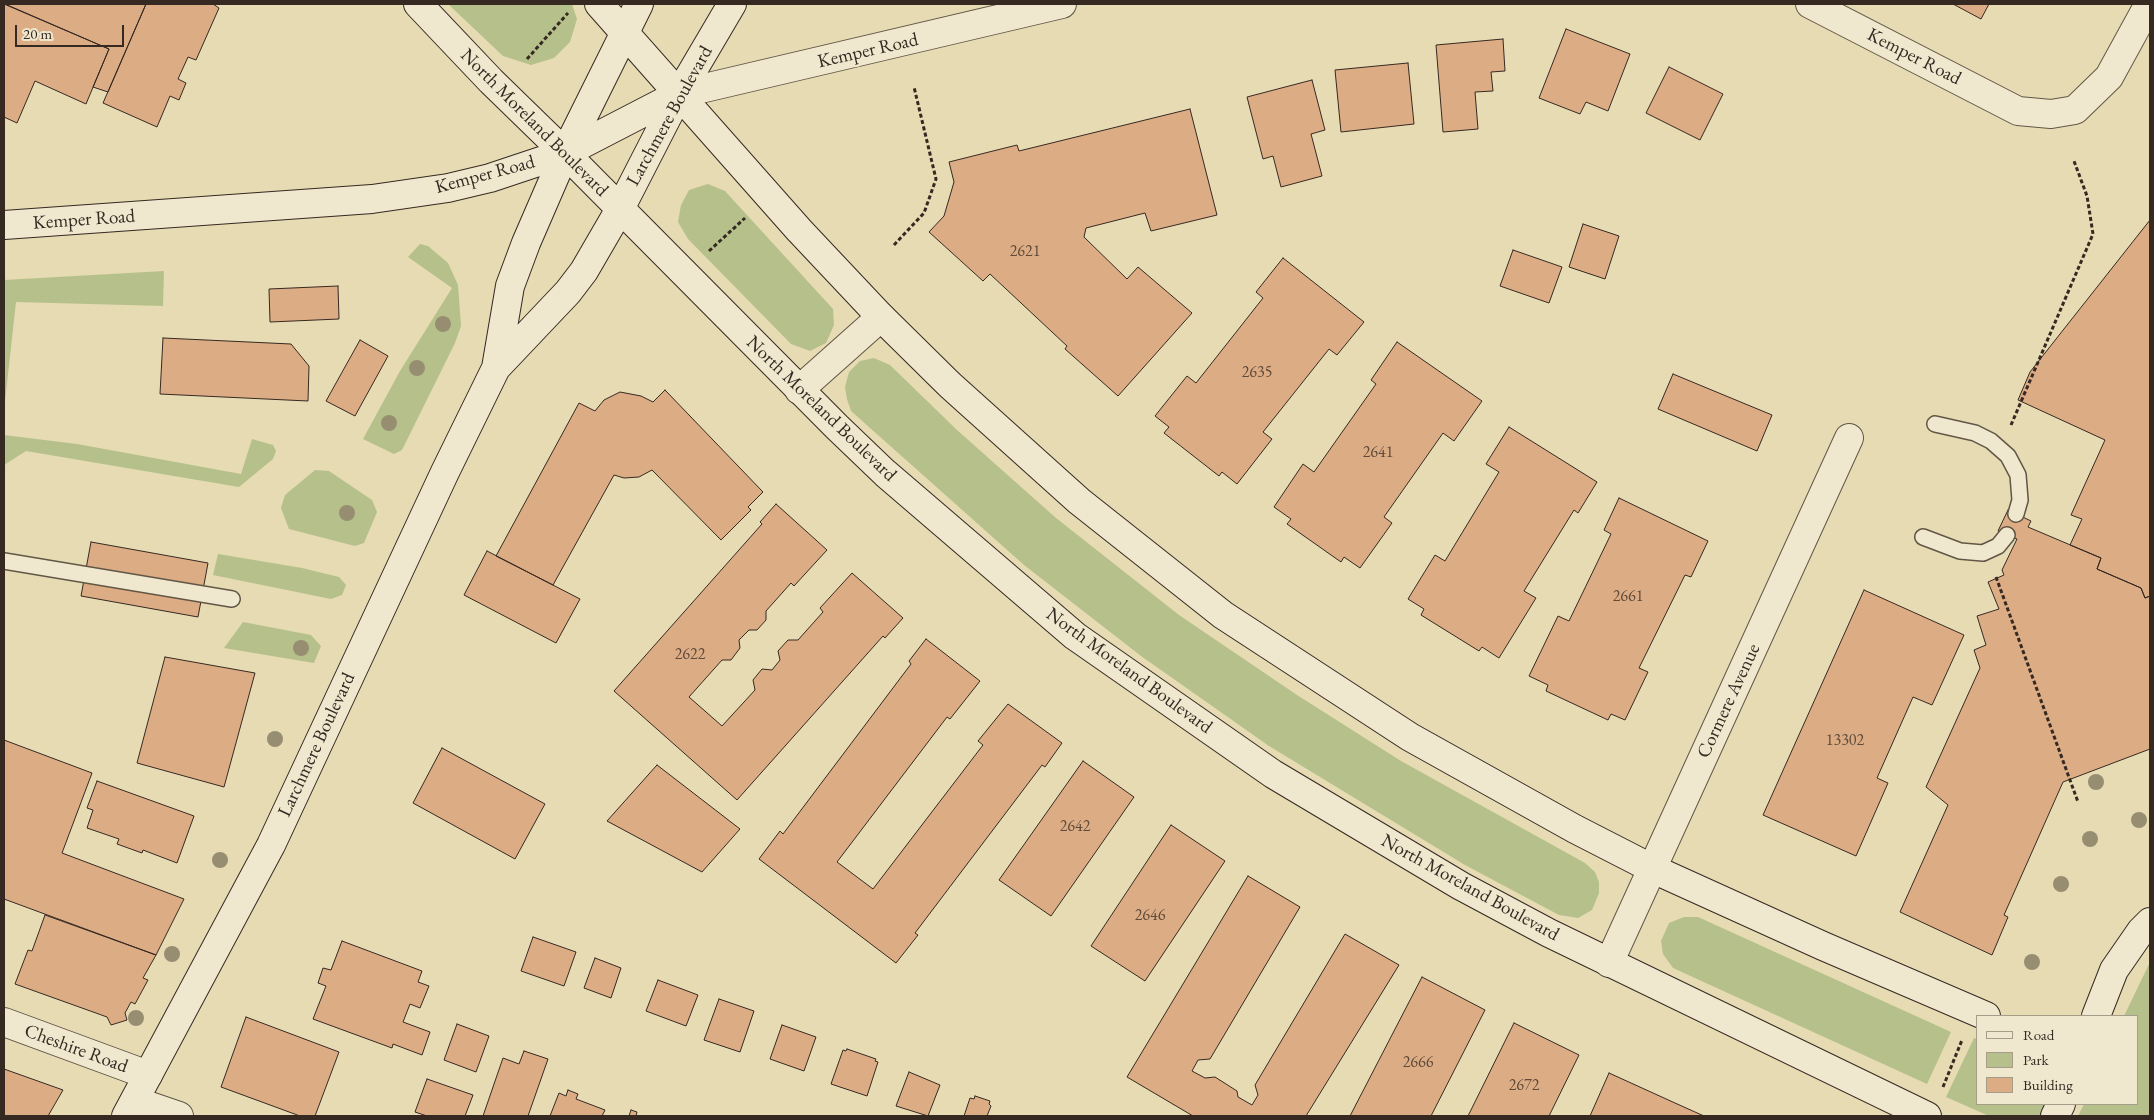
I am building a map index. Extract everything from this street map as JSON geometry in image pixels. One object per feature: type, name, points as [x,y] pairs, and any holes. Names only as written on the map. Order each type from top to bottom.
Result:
[{"type":"main road","name":"North Moreland Boulevard","points":[[418,4],[491,82],[565,153],[799,390],[885,473],[1075,636],[1273,774],[1461,886],[1549,934],[1609,963],[1934,1105]]},
{"type":"main road","points":[[599,4],[799,230],[881,317],[950,386],[1079,501],[1223,615],[1410,737],[1575,829],[1653,869],[1823,946],[1984,1015]]},
{"type":"main road","name":"Larchmere Boulevard","points":[[130,1109],[271,845],[445,472],[496,368],[510,286],[526,243],[565,153],[639,4]]},
{"type":"main road","name":"Larchmere Boulevard","points":[[496,368],[568,292],[584,271],[620,209],[679,94],[732,4]]},
{"type":"main road","name":"Kemper Road","points":[[4,225],[56,223],[372,199],[448,188],[490,178],[565,153],[679,94],[1062,4]]},
{"type":"main road","name":"Kemper Road","points":[[1810,4],[2018,111],[2051,114],[2075,110],[2109,77],[2149,4]]},
{"type":"main road","points":[[799,390],[881,317]]},
{"type":"main road","name":"Cormere Avenue","points":[[1609,963],[1849,438]]},
{"type":"main road","points":[[2082,1015],[2094,1004],[2114,970],[2141,931],[2150,922]]},
{"type":"main road","points":[[2096,1015],[2114,970]]},
{"type":"main road","name":"Cheshire Road","points":[[4,1022],[148,1075]]},
{"type":"main road","points":[[130,1109],[178,1116]]},
{"type":"lane","points":[[1935,424],[1975,433],[1991,441],[2008,456],[2018,475],[2020,500],[2016,514]]},
{"type":"lane","points":[[1923,537],[1960,551],[1982,553],[1998,546],[2007,535]]},
{"type":"lane","points":[[4,562],[232,599]]},
{"type":"path","points":[[527,59],[572,9]]},
{"type":"path","points":[[894,245],[924,213],[936,179],[914,87]]},
{"type":"path","points":[[2009,428],[2094,234],[2087,196],[2074,160]]},
{"type":"path","points":[[708,252],[746,217]]},
{"type":"path","points":[[1982,553],[1996,578],[2078,802]]},
{"type":"path","points":[[1934,1105],[1965,1034]]},
{"type":"green space","points":[[448,4],[572,4],[577,19],[570,42],[554,58],[531,65],[503,56]]},
{"type":"green space","points":[[708,184],[725,191],[833,309],[834,325],[826,343],[810,351],[791,344],[688,239],[678,222],[681,205],[689,190]]},
{"type":"green space","points":[[420,244],[428,246],[448,263],[458,285],[461,326],[455,343],[402,450],[394,454],[363,439],[400,371],[452,288],[408,257]]},
{"type":"green space","points":[[164,271],[163,306],[16,302],[4,410],[4,280]]},
{"type":"green space","points":[[874,358],[890,365],[957,430],[1056,518],[1179,615],[1297,695],[1401,761],[1585,863],[1595,872],[1599,882],[1599,893],[1592,910],[1578,918],[1559,915],[1465,865],[1269,746],[1141,656],[1024,565],[851,411],[845,387],[849,372],[860,361]]},
{"type":"green space","points":[[4,435],[77,444],[241,474],[252,439],[273,445],[276,451],[273,459],[239,487],[26,451],[4,465]]},
{"type":"green space","points":[[315,470],[329,471],[372,500],[377,512],[364,543],[355,546],[289,529],[281,508],[285,495]]},
{"type":"green space","points":[[218,554],[302,568],[339,577],[346,585],[342,595],[331,599],[213,575]]},
{"type":"green space","points":[[243,622],[311,635],[321,646],[314,663],[224,648]]},
{"type":"green space","points":[[1684,917],[1698,917],[1951,1032],[1927,1084],[1673,968],[1663,954],[1661,941],[1669,923]]},
{"type":"green space","points":[[2150,962],[2150,1116],[2078,1116],[2084,1105],[2139,1105],[2139,1015],[2124,1015]]},
{"type":"green space","points":[[1974,1038],[1976,1038],[1976,1105],[2046,1105],[2041,1116],[1989,1116],[1946,1097]]},
{"type":"building","points":[[4,4],[109,49],[86,104],[35,81],[17,123],[4,117]]},
{"type":"building","points":[[5,4],[146,4],[108,92],[93,87],[109,49]]},
{"type":"building","points":[[146,4],[213,4],[219,8],[196,60],[188,57],[178,79],[186,83],[179,100],[170,96],[157,127],[103,103]]},
{"type":"building","points":[[1953,4],[1989,4],[1981,19]]},
{"type":"building","points":[[1566,29],[1630,54],[1608,111],[1586,102],[1580,114],[1539,98]]},
{"type":"building","points":[[1503,39],[1505,71],[1491,72],[1493,91],[1475,92],[1478,129],[1443,132],[1436,45]]},
{"type":"building","points":[[1408,63],[1414,124],[1341,132],[1335,70]]},
{"type":"building","points":[[1669,67],[1723,94],[1700,140],[1646,113]]},
{"type":"building","points":[[1312,80],[1325,130],[1311,134],[1322,176],[1281,187],[1273,156],[1263,159],[1247,97]]},
{"type":"building","points":[[1190,109],[1217,215],[1151,231],[1145,213],[1086,228],[1084,237],[1127,279],[1138,267],[1192,313],[1118,396],[1065,349],[1067,346],[990,274],[983,281],[929,232],[944,216],[954,182],[949,162],[1017,145],[1019,151]]},
{"type":"building","points":[[2150,220],[2150,596],[2145,598],[2141,588],[2097,569],[2101,558],[2070,545],[2082,519],[2071,515],[2105,440],[2018,400],[2030,372]]},
{"type":"building","points":[[1583,224],[1619,236],[1605,279],[1569,267]]},
{"type":"building","points":[[1513,250],[1562,267],[1549,303],[1500,286]]},
{"type":"building","points":[[1283,258],[1364,322],[1337,355],[1329,349],[1263,432],[1272,439],[1237,484],[1222,472],[1219,476],[1164,433],[1169,427],[1155,416],[1187,376],[1196,383],[1263,298],[1256,292]]},
{"type":"building","points":[[338,286],[339,319],[270,322],[269,289]]},
{"type":"building","points":[[163,338],[291,344],[309,366],[308,401],[160,394]]},
{"type":"building","points":[[360,340],[388,356],[355,416],[326,401]]},
{"type":"building","points":[[1397,342],[1482,401],[1454,441],[1443,433],[1384,517],[1392,523],[1360,568],[1344,557],[1341,562],[1287,524],[1291,519],[1274,507],[1303,464],[1314,472],[1376,384],[1371,380]]},
{"type":"building","points":[[1673,374],[1772,415],[1757,451],[1658,409]]},
{"type":"building","points":[[665,390],[763,492],[748,507],[751,510],[721,540],[652,470],[639,477],[624,478],[614,475],[553,585],[496,556],[579,403],[595,411],[604,400],[620,392],[641,396],[653,402]]},
{"type":"building","points":[[1509,427],[1597,482],[1578,513],[1574,510],[1524,591],[1536,598],[1499,658],[1482,647],[1479,651],[1421,615],[1424,609],[1408,599],[1435,555],[1445,561],[1499,472],[1486,464]]},
{"type":"building","points":[[1619,498],[1708,541],[1691,577],[1685,575],[1639,668],[1648,672],[1625,720],[1611,714],[1608,720],[1546,691],[1548,685],[1529,676],[1558,616],[1569,621],[1611,534],[1604,530]]},
{"type":"building","points":[[776,504],[827,550],[794,586],[791,583],[766,611],[766,620],[757,630],[749,630],[739,640],[740,648],[731,660],[722,660],[689,697],[722,726],[755,690],[753,680],[762,669],[772,670],[780,660],[778,651],[788,640],[798,640],[823,612],[820,608],[852,573],[903,618],[885,638],[883,636],[737,800],[614,691],[762,524],[760,522]]},
{"type":"building","points":[[2008,510],[2031,521],[2028,527],[2101,558],[2097,569],[2141,588],[2145,598],[2150,596],[2150,749],[2063,782],[2004,915],[2008,917],[1992,955],[1900,912],[1948,805],[1926,787],[1980,668],[1974,650],[1986,645],[1977,616],[1999,609],[1988,582],[2004,575],[2002,570],[2017,539],[1998,531]]},
{"type":"building","points":[[91,542],[208,563],[198,617],[81,596]]},
{"type":"building","points":[[487,551],[580,599],[556,643],[464,595]]},
{"type":"building","points":[[1864,590],[1964,635],[1932,705],[1913,697],[1877,778],[1888,783],[1856,856],[1763,815]]},
{"type":"building","points":[[926,639],[980,681],[950,719],[947,717],[837,862],[873,889],[983,745],[978,741],[1008,704],[1062,743],[1045,767],[1042,765],[915,933],[918,935],[896,963],[759,859],[780,831],[783,834],[911,664],[909,661]]},
{"type":"building","points":[[165,657],[255,673],[224,787],[137,763]]},
{"type":"building","points":[[4,740],[92,773],[62,853],[184,899],[156,955],[4,899]]},
{"type":"building","points":[[442,748],[545,804],[515,859],[413,803]]},
{"type":"building","points":[[1083,761],[1134,797],[1051,916],[999,880]]},
{"type":"building","points":[[657,765],[740,829],[702,872],[607,821]]},
{"type":"building","points":[[97,781],[194,816],[177,863],[143,850],[142,853],[117,844],[119,839],[87,828],[93,810],[87,808]]},
{"type":"building","points":[[1171,825],[1225,861],[1145,981],[1091,946]]},
{"type":"building","points":[[1248,876],[1300,907],[1210,1059],[1198,1060],[1192,1071],[1205,1078],[1215,1077],[1237,1091],[1238,1097],[1252,1105],[1258,1095],[1255,1085],[1345,934],[1399,965],[1306,1116],[1193,1116],[1127,1077]]},
{"type":"building","points":[[45,915],[156,955],[143,978],[148,980],[135,1004],[131,1002],[125,1013],[127,1020],[111,1025],[107,1017],[15,984],[28,950],[32,951]]},
{"type":"building","points":[[533,937],[576,952],[564,986],[521,971]]},
{"type":"building","points":[[342,941],[422,971],[418,982],[429,986],[420,1008],[410,1004],[403,1022],[430,1032],[422,1055],[393,1044],[392,1048],[313,1019],[326,986],[318,983],[323,968],[331,970]]},
{"type":"building","points":[[595,958],[621,968],[611,998],[584,988]]},
{"type":"building","points":[[1422,977],[1485,1010],[1431,1116],[1350,1116]]},
{"type":"building","points":[[658,980],[698,995],[686,1026],[646,1011]]},
{"type":"building","points":[[719,999],[754,1011],[740,1052],[704,1040]]},
{"type":"building","points":[[246,1017],[339,1052],[315,1116],[300,1116],[221,1087]]},
{"type":"building","points":[[1514,1023],[1579,1055],[1549,1116],[1468,1116]]},
{"type":"building","points":[[457,1024],[489,1036],[476,1072],[444,1060]]},
{"type":"building","points":[[782,1025],[816,1037],[804,1071],[770,1059]]},
{"type":"building","points":[[847,1049],[876,1059],[875,1061],[878,1062],[867,1096],[831,1084],[843,1050],[846,1051]]},
{"type":"building","points":[[524,1051],[548,1059],[528,1116],[483,1116],[503,1058],[519,1064]]},
{"type":"building","points":[[4,1069],[63,1090],[48,1116],[4,1116]]},
{"type":"building","points":[[909,1072],[940,1085],[928,1116],[896,1106]]},
{"type":"building","points":[[1609,1073],[1675,1103],[1704,1116],[1590,1116]]},
{"type":"building","points":[[427,1079],[473,1095],[465,1116],[427,1116],[415,1112]]},
{"type":"building","points":[[568,1090],[578,1094],[576,1099],[605,1110],[602,1116],[550,1116],[559,1093],[566,1096]]},
{"type":"building","points":[[975,1096],[990,1101],[989,1104],[991,1106],[987,1116],[964,1116],[970,1098],[974,1099]]},
{"type":"building","points":[[631,1110],[637,1112],[636,1116],[629,1116]]}]
